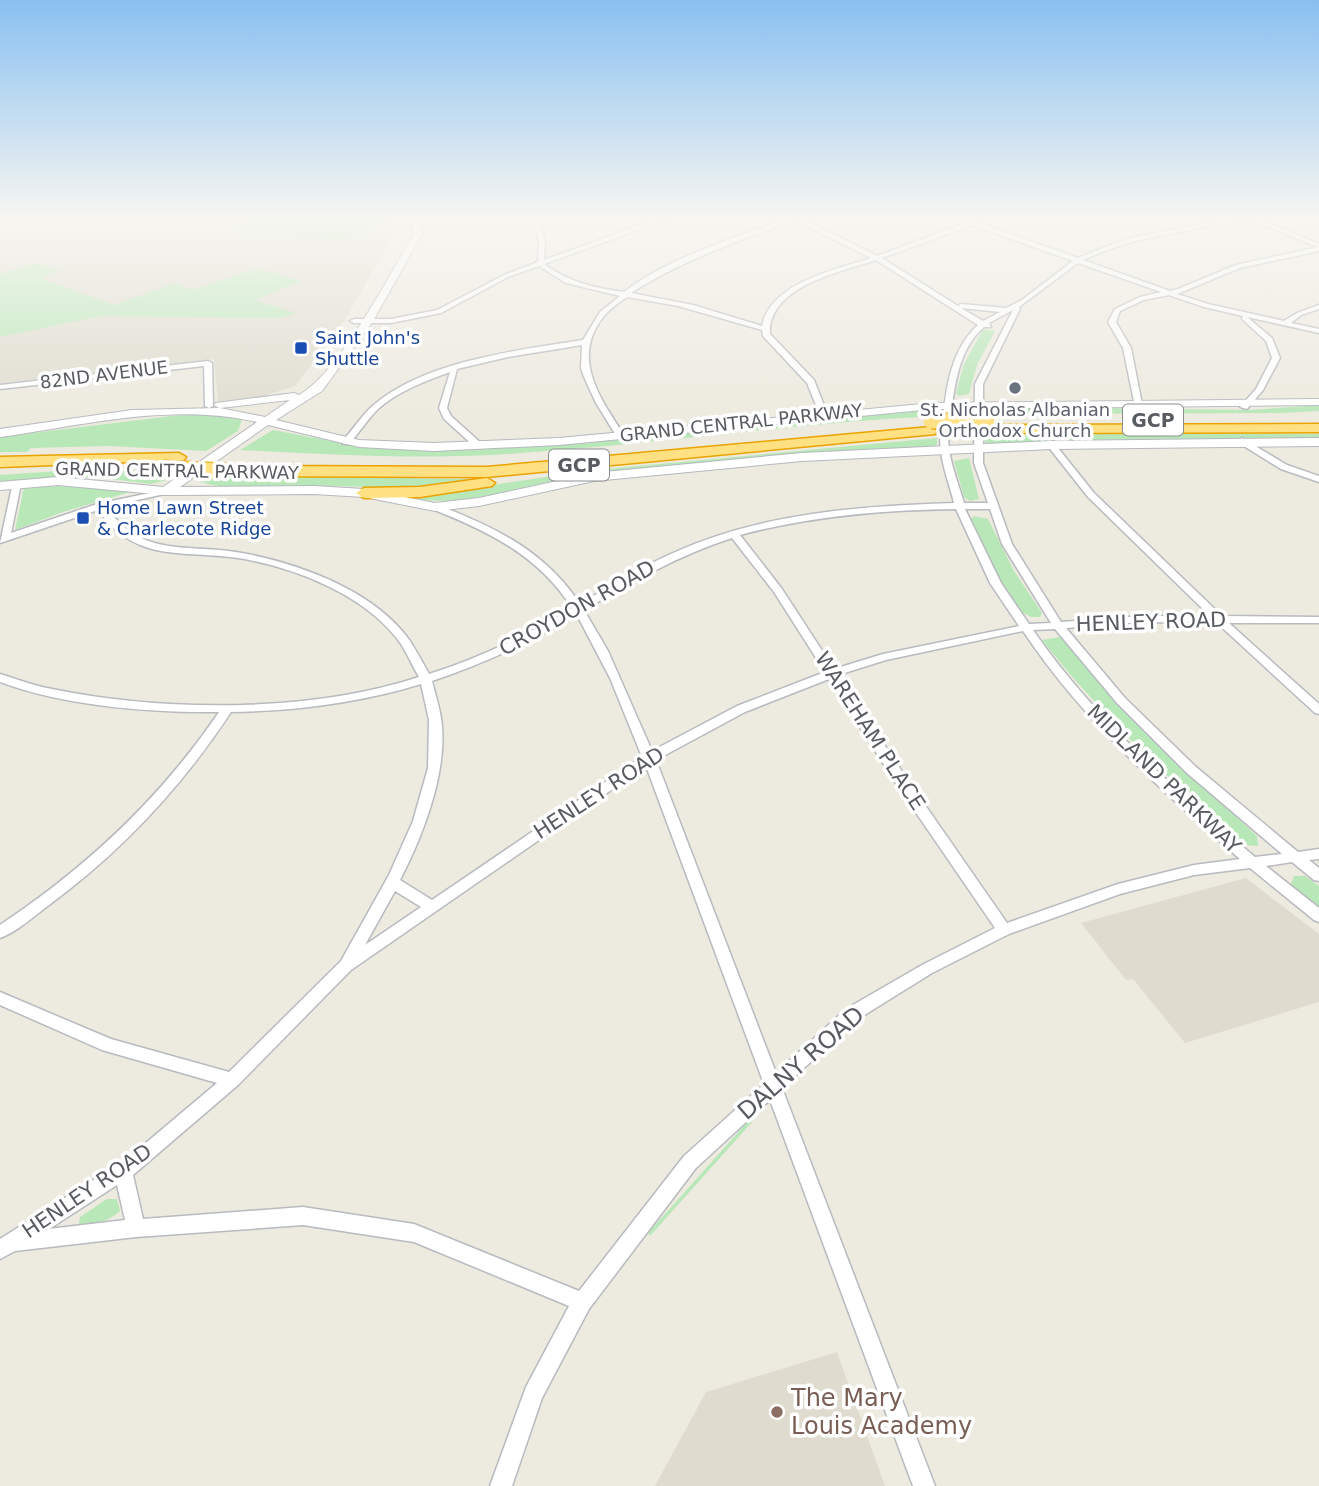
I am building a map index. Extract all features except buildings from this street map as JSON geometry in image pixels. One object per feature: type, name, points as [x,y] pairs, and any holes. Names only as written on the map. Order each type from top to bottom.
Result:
[{"type":"highway","name":"GRAND CENTRAL PARKWAY","points":[[0,472],[232,464],[480,462],[930,426],[1319,418]]},
{"type":"highway","name":"GRAND CENTRAL PARKWAY","points":[[985,425],[1319,428]]},
{"type":"highway","name":"GRAND CENTRAL PARKWAY","points":[[0,462],[101,457],[178,457],[232,464],[487,472],[930,426]]},
{"type":"highway","points":[[364,493],[452,488],[757,446]]},
{"type":"highway","points":[[0,454],[101,457]]},
{"type":"main road","points":[[166,491],[266,421],[312,382],[374,287]]},
{"type":"main road","points":[[175,411],[306,398],[322,385],[368,321],[387,287]]},
{"type":"main road","points":[[292,400],[297,417],[311,428],[346,442]]},
{"type":"main road","name":"GRAND CENTRAL PARKWAY","points":[[0,433],[175,411],[241,414],[346,442],[373,446],[479,446],[620,435],[823,413],[948,405],[1138,404],[1244,407],[1319,402]]},
{"type":"main road","name":"GRAND CENTRAL PARKWAY","points":[[0,486],[110,484],[166,491],[263,488],[364,493],[435,507],[479,502],[555,484],[658,469],[802,457],[1051,445],[1242,440],[1319,442]]},
{"type":"street","points":[[354,321],[421,317],[439,312],[482,287]]},
{"type":"street","points":[[587,287],[704,310],[765,329],[771,341],[811,382],[823,413]]},
{"type":"street","points":[[620,435],[603,408],[584,366],[587,342],[597,320],[622,294],[633,287]]},
{"type":"street","points":[[765,329],[774,306],[796,287]]},
{"type":"street","points":[[925,287],[986,322],[1003,326]]},
{"type":"street","name":"MIDLAND PARKWAY","points":[[1041,287],[986,322],[971,336],[950,380],[944,450],[960,506],[987,568],[1023,628],[1106,727],[1250,863],[1319,916]]},
{"type":"street","points":[[1152,287],[1239,315],[1319,331]]},
{"type":"street","points":[[1138,404],[1129,355],[1112,316],[1126,303],[1171,294],[1187,287]]},
{"type":"street","name":"MIDLAND PARKWAY","points":[[1024,300],[1003,326],[987,359],[975,404],[975,449],[990,506],[1004,542],[1056,625],[1181,758],[1319,876]]},
{"type":"street","points":[[954,305],[1008,310]]},
{"type":"street","points":[[954,305],[970,328],[971,336]]},
{"type":"street","points":[[1284,324],[1299,314],[1319,307]]},
{"type":"street","points":[[1239,315],[1256,327],[1274,350],[1276,358],[1259,390],[1244,407]]},
{"type":"street","points":[[346,442],[382,401],[417,382],[520,352],[587,342]]},
{"type":"street","name":"82ND AVENUE","points":[[1,390],[208,363],[209,406]]},
{"type":"street","points":[[454,370],[443,408],[447,417],[479,446]]},
{"type":"street","points":[[1259,390],[1271,400],[1284,404]]},
{"type":"street","points":[[1242,440],[1284,467],[1319,479]]},
{"type":"street","points":[[1051,445],[1091,495],[1219,619],[1319,710]]},
{"type":"street","points":[[3,539],[16,484]]},
{"type":"street","points":[[3,539],[100,506],[166,491]]},
{"type":"street","points":[[473,522],[479,502]]},
{"type":"street","points":[[100,506],[113,527],[141,543],[262,559],[305,572],[349,592],[395,627],[409,644],[426,680],[434,717],[435,762],[420,820],[392,882],[346,966]]},
{"type":"street","name":"CROYDON ROAD","points":[[0,678],[90,699],[137,706],[226,710],[328,701],[426,680],[511,647],[577,610],[629,576],[678,554],[734,534],[804,517],[877,508],[990,506]]},
{"type":"street","points":[[435,507],[473,522],[506,539],[534,558],[558,581],[615,677],[649,758],[923,1486]]},
{"type":"street","name":"WAREHAM PLACE","points":[[734,534],[778,591],[901,782],[1004,930]]},
{"type":"street","name":"HENLEY ROAD","points":[[6,1246],[123,1171],[232,1080],[346,966],[649,758],[741,709],[832,673],[938,644],[1023,628],[1142,619],[1319,620]]},
{"type":"street","points":[[0,932],[27,915],[123,838],[152,809],[203,746],[226,710]]},
{"type":"street","name":"DALNY ROAD","points":[[501,1486],[533,1394],[583,1302],[690,1162],[852,1014],[927,969],[1004,930],[1118,889],[1194,870],[1319,854]]},
{"type":"street","points":[[392,882],[430,906]]},
{"type":"street","points":[[0,998],[107,1045],[232,1080]]},
{"type":"street","points":[[123,1171],[135,1228]]},
{"type":"street","points":[[6,1246],[135,1228],[303,1216],[414,1233],[583,1302]]},
{"type":"shaded area","points":[[0,287],[364,287],[345,320],[295,386],[260,397],[218,402],[214,359],[0,383]]},
{"type":"shaded area","points":[[1246,878],[1319,934],[1319,1002],[1185,1043],[1133,979],[1126,980],[1081,923]]},
{"type":"shaded area","name":"The Mary Louis Academy","points":[[837,1352],[885,1486],[655,1486],[706,1392]]},
{"type":"green space","points":[[0,287],[65,287],[114,305],[163,287],[193,290],[201,287],[286,287],[255,300],[296,313],[282,318],[101,316],[0,337]]},
{"type":"green space","points":[[983,329],[995,331],[977,365],[969,394],[959,396],[956,393],[964,364]]},
{"type":"green space","points":[[1319,405],[1319,411],[1281,413],[982,414],[982,411],[991,407],[1250,410]]},
{"type":"green space","points":[[929,409],[938,413],[938,416],[489,455],[396,456],[240,450],[273,430],[368,448],[469,450],[584,442]]},
{"type":"green space","points":[[188,414],[233,416],[242,420],[238,431],[206,451],[109,446],[31,448],[27,452],[0,452],[0,437]]},
{"type":"green space","points":[[1067,434],[1319,434],[1319,438],[994,445],[984,442],[982,437]]},
{"type":"green space","points":[[937,438],[937,444],[932,448],[668,466],[581,476],[474,498],[430,501],[408,498],[584,471]]},
{"type":"green space","points":[[969,458],[979,499],[970,501],[964,497],[954,461]]},
{"type":"green space","points":[[74,470],[177,471],[164,481],[150,484],[96,477],[0,482],[0,475]]},
{"type":"green space","points":[[205,475],[476,479],[479,482],[409,487],[230,487],[207,484],[199,480]]},
{"type":"green space","points":[[83,486],[130,492],[15,530],[24,487]]},
{"type":"green space","points":[[974,516],[988,519],[1014,571],[1042,613],[1040,617],[1031,617],[1022,612],[1000,579],[971,519]]},
{"type":"green space","points":[[1060,637],[1142,730],[1257,836],[1258,846],[1245,845],[1230,835],[1108,717],[1042,640]]},
{"type":"green space","points":[[1294,876],[1305,876],[1319,886],[1319,908],[1291,884]]},
{"type":"green space","points":[[750,1119],[753,1121],[650,1236],[648,1233]]},
{"type":"green space","points":[[107,1199],[117,1199],[120,1211],[101,1222],[79,1224],[80,1217]]},
{"type":"place","name":"Saint John's Shuttle","points":[[301,348]]},
{"type":"place","name":"St. Nicholas Albanian Orthodox Church","points":[[1015,388]]},
{"type":"place","name":"Home Lawn Street & Charlecote Ridge","points":[[83,518]]},
{"type":"place","name":"The Mary Louis Academy","points":[[777,1412]]}]
